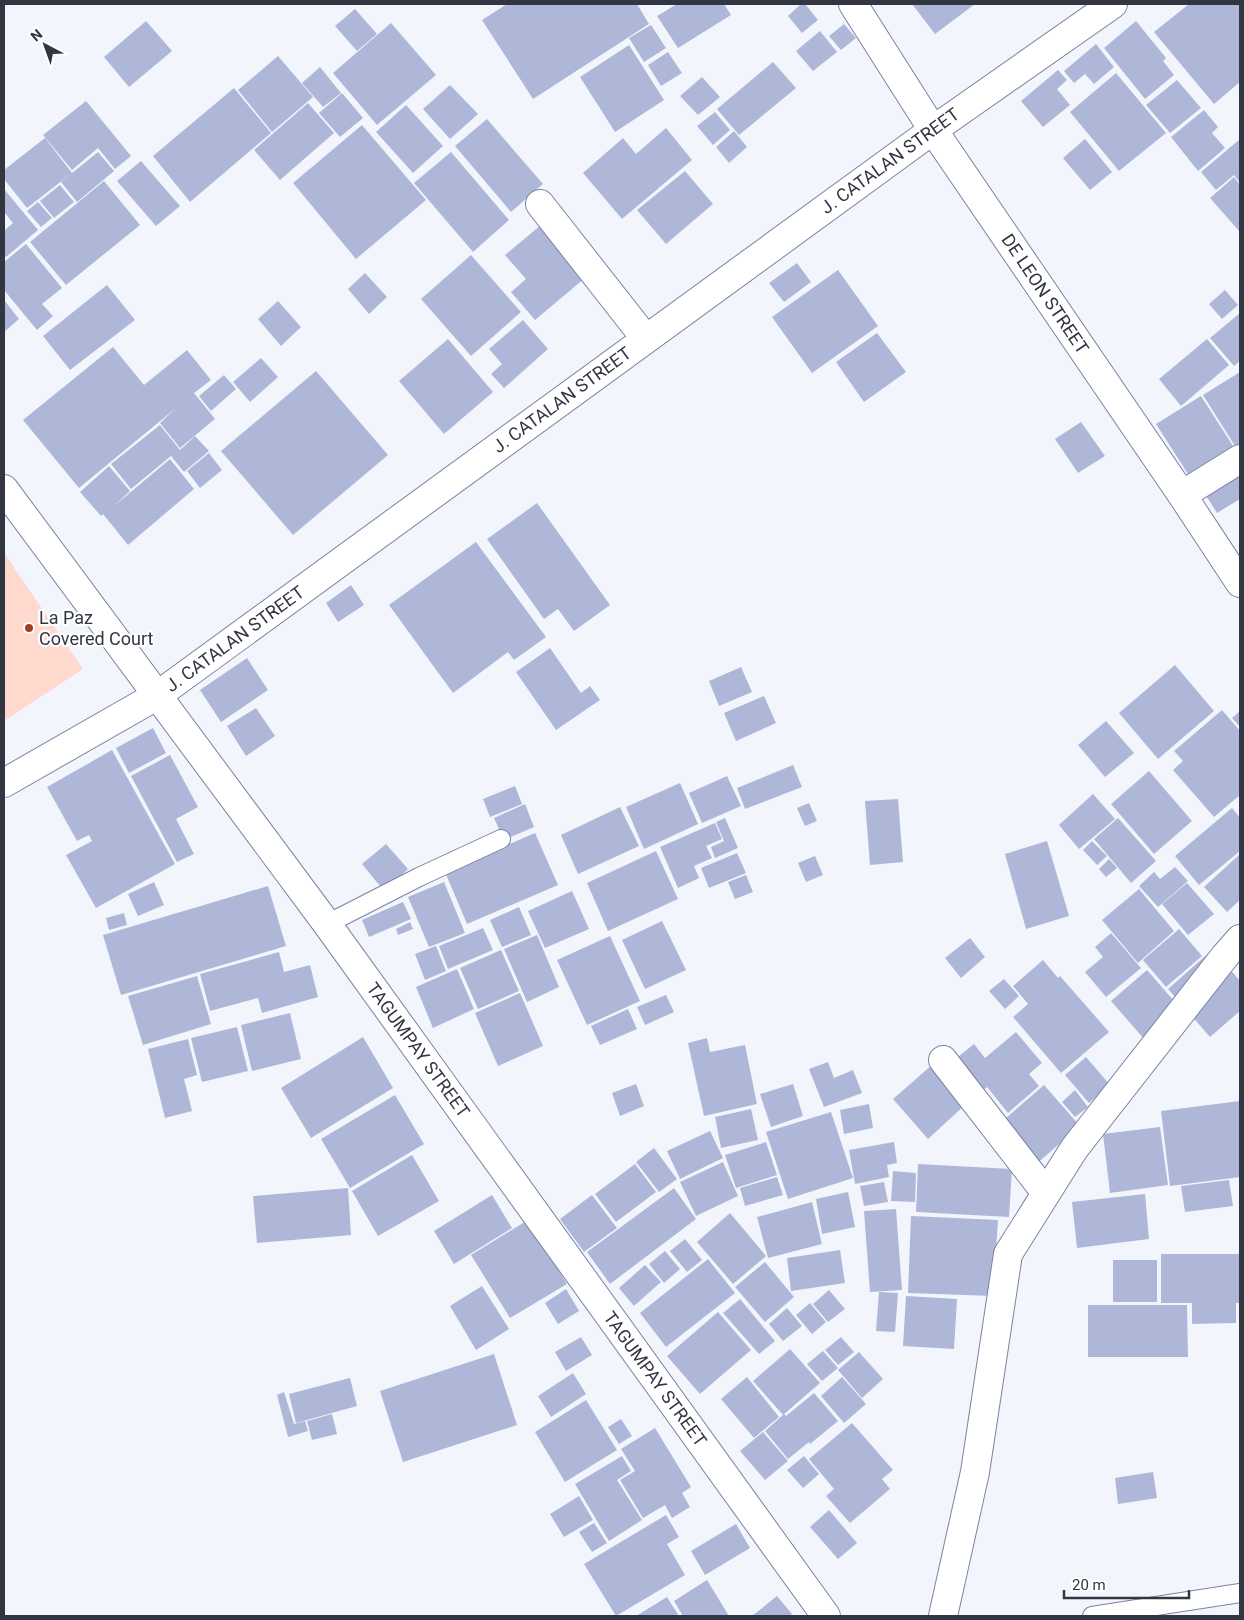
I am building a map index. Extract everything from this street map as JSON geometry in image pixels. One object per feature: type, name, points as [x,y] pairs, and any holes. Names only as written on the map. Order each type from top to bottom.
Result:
[{"type":"street","name":"DE LEON STREET","points":[[853,4],[933,130],[1240,583]]},
{"type":"street","name":"J. CATALAN STREET","points":[[4,783],[158,695],[933,130],[1113,4]]},
{"type":"street","points":[[540,204],[646,339]]},
{"type":"street","points":[[1182,495],[1240,460]]},
{"type":"street","name":"TAGUMPAY STREET","points":[[4,489],[327,924],[826,1616]]},
{"type":"street","points":[[944,1616],[975,1472],[1008,1254],[1074,1149],[1240,939]]},
{"type":"street","points":[[943,1060],[1046,1193]]},
{"type":"lane","points":[[327,924],[419,877],[501,839]]},
{"type":"lane","points":[[1092,1616],[1240,1593]]},
{"type":"shaded area","name":"La Paz Covered Court","points":[[4,553],[83,669],[4,721]]},
{"type":"building","points":[[507,4],[637,4],[649,24],[533,99],[482,20]]},
{"type":"building","points":[[677,4],[724,4],[731,15],[678,48],[657,16]]},
{"type":"building","points":[[801,4],[805,4],[818,20],[802,33],[788,16]]},
{"type":"building","points":[[912,4],[975,4],[935,34]]},
{"type":"building","points":[[1189,4],[1240,4],[1240,82],[1214,104],[1154,32]]},
{"type":"building","points":[[355,9],[377,34],[357,51],[335,26]]},
{"type":"building","points":[[146,21],[172,51],[129,87],[104,57]]},
{"type":"building","points":[[1136,21],[1166,58],[1163,61],[1174,75],[1145,99],[1104,48]]},
{"type":"building","points":[[391,23],[436,75],[377,125],[333,73]]},
{"type":"building","points":[[844,24],[856,38],[841,50],[829,36]]},
{"type":"building","points":[[651,25],[666,48],[644,62],[629,38]]},
{"type":"building","points":[[820,31],[837,52],[813,71],[796,51]]},
{"type":"building","points":[[1096,44],[1114,67],[1094,84],[1085,74],[1074,83],[1064,71]]},
{"type":"building","points":[[629,45],[664,100],[615,132],[580,77]]},
{"type":"building","points":[[668,52],[682,73],[661,86],[648,65]]},
{"type":"building","points":[[278,56],[313,97],[272,132],[238,90]]},
{"type":"building","points":[[773,62],[796,88],[739,135],[717,109]]},
{"type":"building","points":[[320,67],[341,93],[323,107],[302,83]]},
{"type":"building","points":[[1058,70],[1067,80],[1057,89],[1070,105],[1043,127],[1021,101]]},
{"type":"building","points":[[1116,73],[1166,133],[1119,171],[1070,112]]},
{"type":"building","points":[[702,77],[720,97],[698,115],[680,96]]},
{"type":"building","points":[[1177,80],[1201,108],[1170,133],[1146,105]]},
{"type":"building","points":[[450,85],[478,114],[450,139],[423,109]]},
{"type":"building","points":[[234,88],[271,133],[190,202],[153,156]]},
{"type":"building","points":[[342,93],[363,118],[340,137],[319,113]]},
{"type":"building","points":[[86,101],[131,156],[115,169],[98,148],[72,170],[43,135]]},
{"type":"building","points":[[308,103],[334,133],[280,180],[254,150]]},
{"type":"building","points":[[406,105],[443,146],[413,173],[376,132]]},
{"type":"building","points":[[1204,110],[1218,127],[1212,133],[1225,148],[1198,171],[1171,137]]},
{"type":"building","points":[[715,112],[730,130],[713,145],[697,126]]},
{"type":"building","points":[[487,119],[543,184],[511,212],[455,146]]},
{"type":"building","points":[[362,125],[426,200],[356,259],[293,183]]},
{"type":"building","points":[[666,128],[692,160],[622,219],[583,173],[623,138],[636,154]]},
{"type":"building","points":[[734,131],[747,147],[729,163],[716,147]]},
{"type":"building","points":[[45,138],[72,173],[27,208],[4,179],[4,170]]},
{"type":"building","points":[[1085,139],[1112,172],[1090,190],[1063,158]]},
{"type":"building","points":[[1240,139],[1240,183],[1234,175],[1216,190],[1201,172]]},
{"type":"building","points":[[98,152],[114,171],[77,202],[61,182]]},
{"type":"building","points":[[451,152],[509,220],[473,252],[414,183]]},
{"type":"building","points":[[141,161],[180,206],[156,226],[117,181]]},
{"type":"building","points":[[685,171],[713,204],[666,244],[637,210]]},
{"type":"building","points":[[1234,177],[1240,185],[1240,232],[1210,198]]},
{"type":"building","points":[[104,181],[140,225],[66,285],[30,242]]},
{"type":"building","points":[[60,185],[74,202],[54,218],[40,201]]},
{"type":"building","points":[[4,189],[38,230],[6,257],[4,255],[4,231],[13,223],[4,212]]},
{"type":"building","points":[[38,202],[52,218],[41,227],[27,211]]},
{"type":"building","points":[[541,225],[585,278],[535,320],[511,292],[526,279],[505,255]]},
{"type":"building","points":[[26,244],[62,288],[42,304],[53,316],[37,330],[4,290],[4,262]]},
{"type":"building","points":[[471,255],[521,312],[471,356],[421,299]]},
{"type":"building","points":[[797,263],[811,282],[784,302],[769,283]]},
{"type":"building","points":[[838,270],[878,326],[812,373],[772,317]]},
{"type":"building","points":[[365,273],[387,297],[369,314],[348,289]]},
{"type":"building","points":[[107,285],[135,320],[70,370],[43,336]]},
{"type":"building","points":[[1225,290],[1238,305],[1222,319],[1209,304]]},
{"type":"building","points":[[4,300],[19,319],[4,332]]},
{"type":"building","points":[[278,301],[301,327],[281,346],[258,319]]},
{"type":"building","points":[[1240,313],[1240,361],[1234,366],[1210,338]]},
{"type":"building","points":[[523,320],[548,349],[504,388],[491,374],[502,364],[489,349]]},
{"type":"building","points":[[877,333],[906,372],[864,402],[836,362]]},
{"type":"building","points":[[448,339],[493,392],[444,434],[399,381]]},
{"type":"building","points":[[1207,339],[1229,365],[1181,406],[1159,379]]},
{"type":"building","points":[[113,347],[144,385],[187,350],[211,380],[194,393],[215,419],[180,448],[160,423],[176,408],[79,488],[23,420]]},
{"type":"building","points":[[261,358],[278,377],[250,402],[233,382]]},
{"type":"building","points":[[316,371],[388,455],[293,535],[221,451]]},
{"type":"building","points":[[1240,372],[1240,443],[1235,446],[1203,395]]},
{"type":"building","points":[[224,375],[236,389],[211,411],[199,396]]},
{"type":"building","points":[[1201,396],[1233,446],[1188,474],[1156,424]]},
{"type":"building","points":[[1081,422],[1105,456],[1078,473],[1055,439]]},
{"type":"building","points":[[160,425],[180,450],[195,436],[209,451],[184,472],[171,456],[131,489],[111,464]]},
{"type":"building","points":[[209,453],[222,470],[200,488],[187,471]]},
{"type":"building","points":[[170,459],[194,489],[128,545],[103,514],[101,516],[80,492],[109,466],[130,491],[113,507]]},
{"type":"building","points":[[1235,468],[1240,477],[1240,499],[1217,513],[1202,489]]},
{"type":"building","points":[[537,503],[610,605],[574,631],[558,609],[544,619],[487,539]]},
{"type":"building","points":[[476,542],[546,637],[514,660],[508,652],[453,693],[389,605]]},
{"type":"building","points":[[351,585],[364,605],[338,622],[326,603]]},
{"type":"building","points":[[550,648],[581,693],[590,686],[600,700],[556,730],[516,672]]},
{"type":"building","points":[[247,658],[268,690],[221,722],[200,690]]},
{"type":"building","points":[[1175,665],[1214,711],[1158,759],[1119,713]]},
{"type":"building","points":[[741,667],[752,692],[719,706],[709,681]]},
{"type":"building","points":[[764,696],[776,723],[736,741],[724,713]]},
{"type":"building","points":[[256,708],[275,736],[246,756],[227,726]]},
{"type":"building","points":[[1222,710],[1240,731],[1240,795],[1214,817],[1173,770],[1183,761],[1174,751]]},
{"type":"building","points":[[1240,711],[1240,727],[1232,718]]},
{"type":"building","points":[[1106,721],[1134,753],[1105,777],[1078,745]]},
{"type":"building","points":[[153,728],[166,753],[129,773],[116,748]]},
{"type":"building","points":[[112,750],[175,864],[96,908],[66,855],[92,841],[89,835],[77,841],[47,787]]},
{"type":"building","points":[[170,755],[198,807],[176,819],[194,854],[177,862],[131,776]]},
{"type":"building","points":[[793,765],[802,787],[745,809],[737,788]]},
{"type":"building","points":[[1149,771],[1192,821],[1154,854],[1111,804]]},
{"type":"building","points":[[727,776],[741,806],[702,823],[689,793]]},
{"type":"building","points":[[680,783],[698,824],[644,849],[626,807]]},
{"type":"building","points":[[515,786],[522,804],[490,817],[483,799]]},
{"type":"building","points":[[1093,794],[1115,819],[1079,849],[1059,825]]},
{"type":"building","points":[[898,799],[903,862],[870,865],[865,801]]},
{"type":"building","points":[[809,803],[817,821],[805,826],[797,808]]},
{"type":"building","points":[[525,804],[534,827],[504,840],[494,818]]},
{"type":"building","points":[[620,807],[639,846],[578,874],[561,835]]},
{"type":"building","points":[[1232,808],[1240,818],[1240,851],[1199,885],[1175,856]]},
{"type":"building","points":[[725,818],[738,848],[715,858],[711,847],[724,841],[716,822]]},
{"type":"building","points":[[1118,818],[1156,861],[1131,883],[1094,839]]},
{"type":"building","points":[[715,823],[722,839],[706,846],[712,858],[694,866],[699,878],[678,888],[660,847]]},
{"type":"building","points":[[535,833],[558,885],[467,924],[445,872]]},
{"type":"building","points":[[1047,841],[1069,916],[1026,929],[1005,854]]},
{"type":"building","points":[[1092,841],[1107,856],[1097,865],[1083,850]]},
{"type":"building","points":[[386,844],[408,869],[384,891],[362,864]]},
{"type":"building","points":[[656,851],[678,899],[608,931],[587,883]]},
{"type":"building","points":[[737,853],[746,873],[709,888],[701,868]]},
{"type":"building","points":[[1240,854],[1240,900],[1227,912],[1204,887]]},
{"type":"building","points":[[815,856],[823,875],[806,882],[798,863]]},
{"type":"building","points":[[1109,859],[1117,868],[1106,877],[1099,869]]},
{"type":"building","points":[[1175,867],[1188,881],[1158,907],[1139,886],[1154,872],[1160,879]]},
{"type":"building","points":[[746,875],[753,892],[735,899],[728,882]]},
{"type":"building","points":[[154,882],[164,905],[138,916],[128,894]]},
{"type":"building","points":[[444,882],[465,933],[429,947],[408,897]]},
{"type":"building","points":[[1187,883],[1214,914],[1188,935],[1162,904]]},
{"type":"building","points":[[268,886],[286,946],[121,995],[103,935]]},
{"type":"building","points":[[1139,889],[1174,931],[1138,963],[1102,920]]},
{"type":"building","points":[[572,891],[589,929],[545,948],[528,911]]},
{"type":"building","points":[[403,902],[411,919],[369,937],[362,920]]},
{"type":"building","points":[[519,907],[531,935],[502,947],[490,920]]},
{"type":"building","points":[[124,913],[127,925],[109,930],[106,918]]},
{"type":"building","points":[[662,921],[686,970],[645,989],[622,940]]},
{"type":"building","points":[[410,922],[413,929],[398,935],[396,929]]},
{"type":"building","points":[[483,928],[493,950],[448,969],[439,946]]},
{"type":"building","points":[[1179,929],[1202,956],[1166,987],[1143,960]]},
{"type":"building","points":[[1111,933],[1141,968],[1106,997],[1085,972],[1103,957],[1095,947]]},
{"type":"building","points":[[537,935],[559,987],[527,1002],[504,949]]},
{"type":"building","points":[[610,936],[640,1001],[587,1025],[557,960]]},
{"type":"building","points":[[970,938],[985,957],[961,978],[945,958]]},
{"type":"building","points":[[436,946],[446,971],[425,980],[415,954]]},
{"type":"building","points":[[1213,949],[1240,981],[1240,1011],[1210,1037],[1168,989]]},
{"type":"building","points":[[501,950],[519,991],[478,1009],[460,968]]},
{"type":"building","points":[[279,952],[284,972],[310,965],[318,997],[262,1013],[258,998],[210,1011],[200,974]]},
{"type":"building","points":[[1043,960],[1058,978],[1060,976],[1109,1032],[1061,1073],[1013,1017],[1028,1004],[1013,986]]},
{"type":"building","points":[[457,969],[474,1009],[433,1028],[416,987]]},
{"type":"building","points":[[1147,970],[1181,1009],[1145,1040],[1111,1001]]},
{"type":"building","points":[[197,976],[211,1024],[143,1045],[128,996]]},
{"type":"building","points":[[1004,979],[1019,996],[1005,1009],[989,991]]},
{"type":"building","points":[[520,993],[543,1046],[498,1066],[475,1013]]},
{"type":"building","points":[[666,995],[674,1012],[645,1025],[637,1007]]},
{"type":"building","points":[[628,1009],[637,1029],[600,1045],[591,1026]]},
{"type":"building","points":[[290,1013],[301,1059],[252,1071],[241,1025]]},
{"type":"building","points":[[237,1027],[248,1071],[202,1082],[191,1038]]},
{"type":"building","points":[[1016,1032],[1042,1063],[1029,1074],[1039,1086],[1008,1113],[987,1087],[980,1093],[953,1061],[974,1044],[985,1058]]},
{"type":"building","points":[[363,1037],[393,1088],[311,1138],[281,1088]]},
{"type":"building","points":[[707,1038],[710,1052],[745,1045],[757,1104],[704,1116],[688,1043]]},
{"type":"building","points":[[188,1039],[197,1075],[184,1079],[192,1111],[165,1118],[148,1049]]},
{"type":"building","points":[[1086,1057],[1110,1085],[1089,1103],[1065,1075]]},
{"type":"building","points":[[828,1062],[834,1078],[853,1070],[862,1093],[824,1107],[809,1069]]},
{"type":"building","points":[[932,1065],[966,1104],[928,1139],[893,1099]]},
{"type":"building","points":[[636,1084],[644,1106],[620,1116],[612,1093]]},
{"type":"building","points":[[793,1084],[803,1116],[771,1127],[760,1094]]},
{"type":"building","points":[[1044,1085],[1080,1126],[1034,1166],[998,1125]]},
{"type":"building","points":[[1075,1090],[1088,1107],[1075,1117],[1062,1102]]},
{"type":"building","points":[[395,1095],[424,1144],[350,1188],[321,1139]]},
{"type":"building","points":[[1240,1101],[1240,1177],[1170,1186],[1161,1111]]},
{"type":"building","points":[[869,1104],[873,1128],[844,1134],[840,1110]]},
{"type":"building","points":[[751,1109],[758,1140],[721,1148],[715,1117]]},
{"type":"building","points":[[831,1112],[853,1178],[788,1199],[766,1132]]},
{"type":"building","points":[[1160,1127],[1168,1185],[1110,1193],[1103,1134]]},
{"type":"building","points":[[710,1131],[723,1158],[680,1179],[667,1151]]},
{"type":"building","points":[[766,1142],[777,1175],[736,1188],[725,1155]]},
{"type":"building","points":[[894,1142],[897,1163],[887,1165],[889,1177],[855,1184],[849,1150]]},
{"type":"building","points":[[654,1148],[677,1179],[659,1192],[636,1162]]},
{"type":"building","points":[[412,1155],[439,1201],[378,1236],[352,1191]]},
{"type":"building","points":[[723,1162],[738,1196],[696,1216],[680,1182]]},
{"type":"building","points":[[635,1164],[656,1192],[616,1222],[595,1194]]},
{"type":"building","points":[[918,1164],[1012,1169],[1009,1217],[916,1212]]},
{"type":"building","points":[[893,1171],[916,1173],[915,1202],[891,1201]]},
{"type":"building","points":[[777,1177],[783,1195],[745,1206],[740,1188]]},
{"type":"building","points":[[1229,1180],[1233,1206],[1185,1212],[1181,1186]]},
{"type":"building","points":[[884,1182],[888,1202],[864,1206],[860,1186]]},
{"type":"building","points":[[348,1188],[351,1235],[257,1243],[253,1196]]},
{"type":"building","points":[[674,1188],[696,1219],[610,1284],[587,1252]]},
{"type":"building","points":[[848,1192],[855,1227],[822,1234],[816,1199]]},
{"type":"building","points":[[1145,1194],[1149,1239],[1077,1248],[1072,1202]]},
{"type":"building","points":[[492,1195],[512,1228],[454,1264],[434,1231]]},
{"type":"building","points":[[592,1195],[617,1228],[584,1252],[560,1219]]},
{"type":"building","points":[[812,1202],[822,1244],[768,1258],[757,1217]]},
{"type":"building","points":[[896,1209],[902,1290],[870,1292],[864,1211]]},
{"type":"building","points":[[730,1213],[766,1256],[733,1284],[697,1242]]},
{"type":"building","points":[[911,1216],[998,1220],[993,1296],[908,1293]]},
{"type":"building","points":[[528,1220],[567,1284],[510,1318],[471,1255]]},
{"type":"building","points":[[685,1239],[702,1260],[687,1272],[670,1251]]},
{"type":"building","points":[[840,1250],[845,1283],[791,1291],[787,1258]]},
{"type":"building","points":[[665,1251],[680,1269],[664,1283],[649,1264]]},
{"type":"building","points":[[1161,1254],[1240,1254],[1240,1303],[1236,1303],[1236,1323],[1192,1324],[1192,1303],[1161,1303]]},
{"type":"building","points":[[708,1259],[735,1293],[666,1347],[640,1313]]},
{"type":"building","points":[[1113,1260],[1157,1260],[1157,1302],[1113,1302]]},
{"type":"building","points":[[765,1262],[794,1297],[765,1322],[735,1287]]},
{"type":"building","points":[[645,1265],[661,1282],[634,1306],[619,1288]]},
{"type":"building","points":[[482,1286],[509,1329],[476,1350],[450,1306]]},
{"type":"building","points":[[566,1289],[579,1311],[558,1324],[545,1303]]},
{"type":"building","points":[[829,1290],[845,1309],[828,1322],[813,1304]]},
{"type":"building","points":[[879,1292],[898,1293],[895,1332],[876,1331]]},
{"type":"building","points":[[906,1296],[957,1299],[954,1349],[903,1346]]},
{"type":"building","points":[[740,1299],[775,1341],[759,1354],[723,1313]]},
{"type":"building","points":[[810,1303],[826,1322],[812,1334],[796,1315]]},
{"type":"building","points":[[1088,1305],[1187,1305],[1188,1357],[1088,1357]]},
{"type":"building","points":[[787,1308],[802,1326],[783,1341],[769,1324]]},
{"type":"building","points":[[718,1312],[751,1350],[700,1394],[667,1356]]},
{"type":"building","points":[[581,1337],[592,1355],[566,1371],[555,1352]]},
{"type":"building","points":[[841,1337],[854,1352],[838,1365],[825,1350]]},
{"type":"building","points":[[790,1349],[820,1383],[783,1415],[753,1381]]},
{"type":"building","points":[[823,1351],[838,1368],[822,1381],[807,1364]]},
{"type":"building","points":[[859,1352],[883,1379],[862,1398],[838,1370]]},
{"type":"building","points":[[494,1354],[517,1425],[403,1462],[380,1391]]},
{"type":"building","points":[[573,1373],[586,1394],[551,1417],[538,1396]]},
{"type":"building","points":[[747,1377],[779,1417],[754,1438],[721,1399]]},
{"type":"building","points":[[842,1377],[866,1404],[844,1423],[821,1396]]},
{"type":"building","points":[[350,1378],[357,1406],[296,1423],[289,1394]]},
{"type":"building","points":[[284,1392],[294,1424],[305,1421],[308,1431],[288,1437],[277,1395]]},
{"type":"building","points":[[814,1393],[838,1421],[788,1459],[765,1431],[784,1414],[786,1416]]},
{"type":"building","points":[[586,1400],[617,1450],[565,1482],[535,1432]]},
{"type":"building","points":[[332,1414],[337,1434],[312,1440],[307,1421]]},
{"type":"building","points":[[621,1419],[632,1436],[619,1444],[608,1427]]},
{"type":"building","points":[[852,1423],[893,1470],[882,1479],[890,1489],[850,1523],[826,1496],[834,1489],[809,1459]]},
{"type":"building","points":[[655,1428],[691,1487],[682,1493],[690,1507],[672,1518],[665,1505],[643,1518],[620,1480],[635,1471],[621,1449]]},
{"type":"building","points":[[763,1432],[788,1461],[765,1480],[740,1451]]},
{"type":"building","points":[[622,1456],[631,1471],[617,1480],[642,1520],[609,1541],[575,1484]]},
{"type":"building","points":[[804,1456],[819,1474],[803,1488],[787,1470]]},
{"type":"building","points":[[1153,1472],[1157,1498],[1118,1504],[1115,1478]]},
{"type":"building","points":[[579,1496],[593,1520],[564,1537],[550,1514]]},
{"type":"building","points":[[829,1510],[857,1543],[838,1559],[810,1527]]},
{"type":"building","points":[[666,1515],[679,1537],[667,1544],[685,1575],[616,1616],[584,1564]]},
{"type":"building","points":[[594,1523],[607,1543],[592,1552],[579,1532]]},
{"type":"building","points":[[736,1524],[750,1548],[705,1575],[691,1551]]},
{"type":"building","points":[[707,1580],[729,1616],[683,1616],[674,1601]]},
{"type":"building","points":[[777,1596],[792,1614],[789,1616],[752,1616]]},
{"type":"building","points":[[667,1597],[679,1616],[636,1616]]},
{"type":"place","name":"La Paz Covered Court","points":[[29,628]]}]
